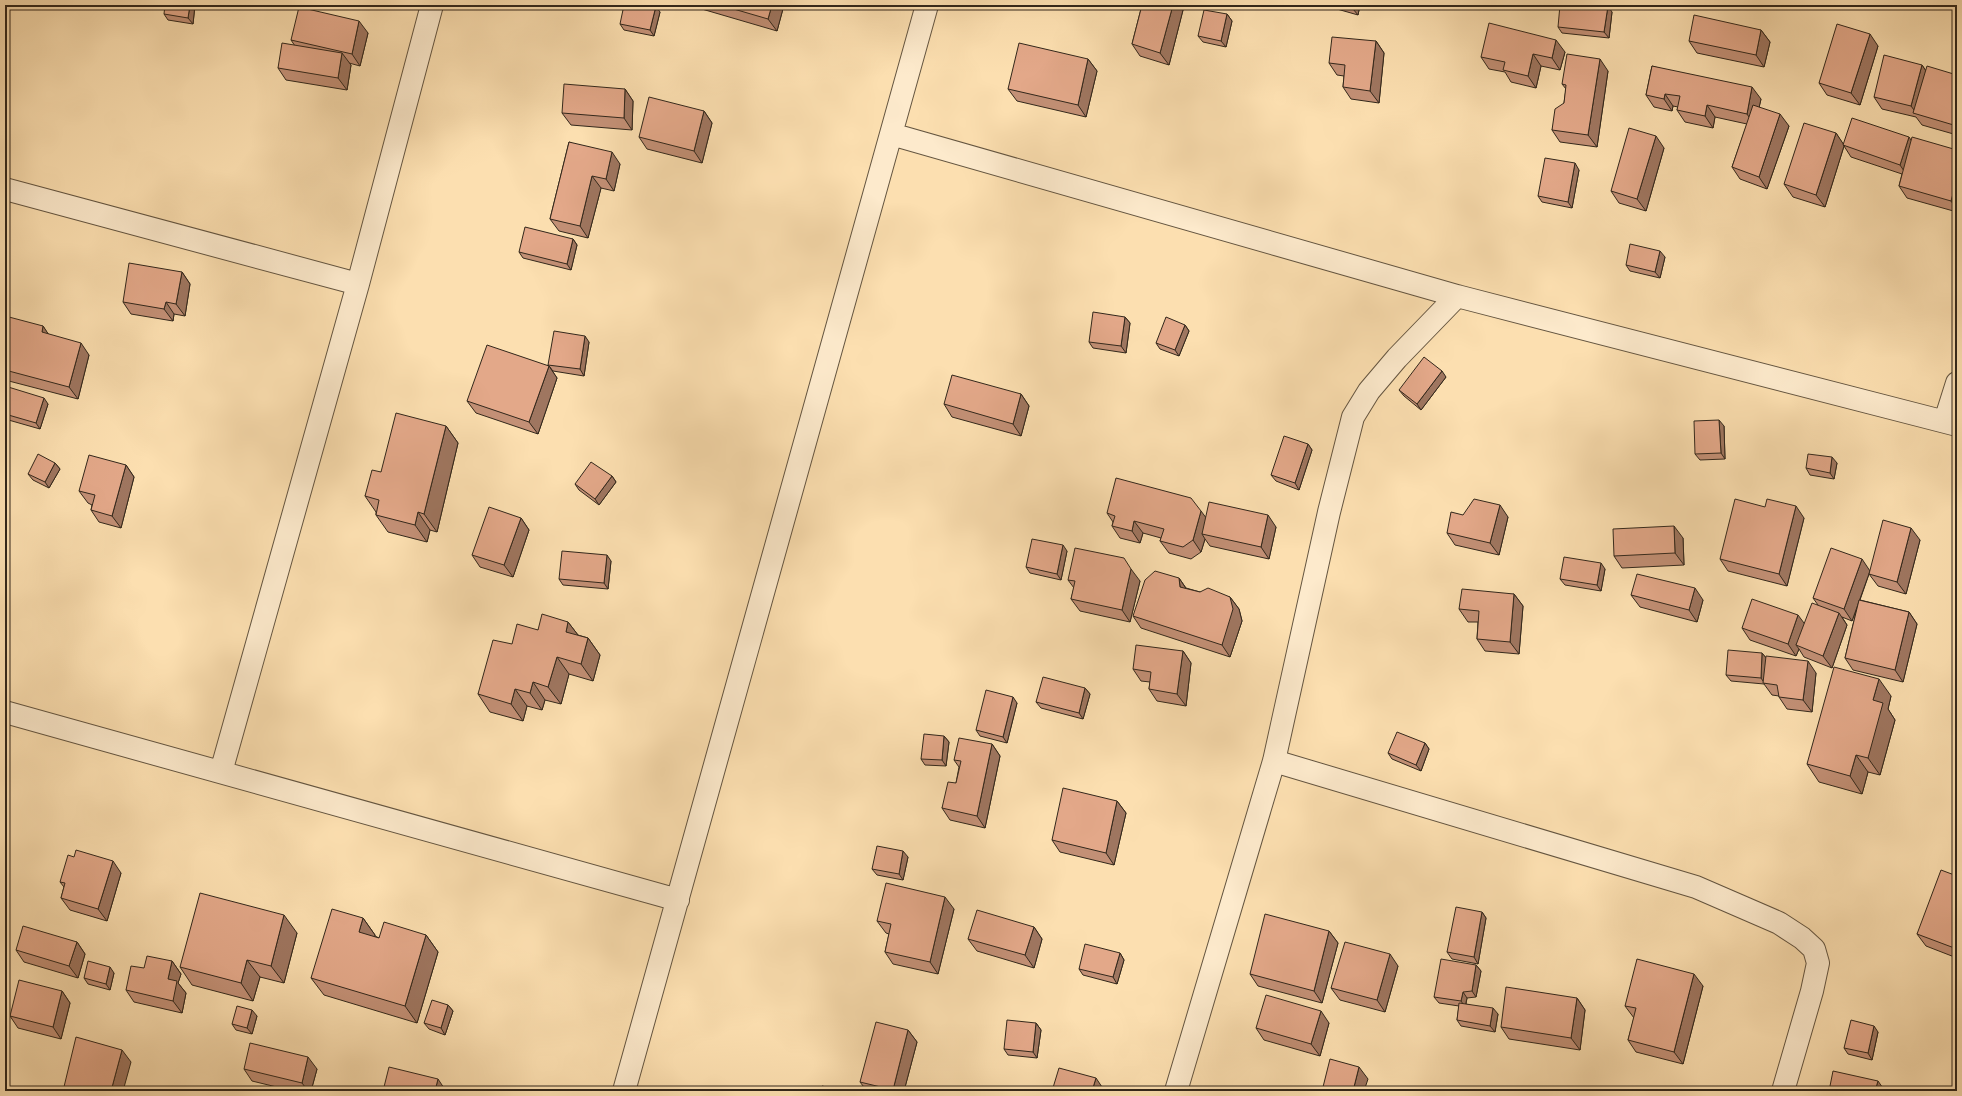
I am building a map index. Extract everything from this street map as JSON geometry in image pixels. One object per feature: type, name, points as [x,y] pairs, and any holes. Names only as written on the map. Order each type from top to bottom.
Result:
[{"type":"street","points":[[220,772],[358,284],[432,5]]},
{"type":"street","points":[[624,1091],[927,5]]},
{"type":"street","points":[[891,134],[1457,296],[1951,423],[1957,383]]},
{"type":"street","points":[[5,188],[358,284]]},
{"type":"street","points":[[1176,1091],[1274,762],[1329,512],[1353,417],[1369,391],[1397,358],[1457,296]]},
{"type":"street","points":[[5,712],[678,900]]},
{"type":"street","points":[[1274,762],[1696,887],[1779,923],[1796,934],[1814,949],[1818,963],[1812,991],[1783,1091]]},
{"type":"building","points":[[165,5],[190,5],[188,18],[164,14]]},
{"type":"building","points":[[624,5],[656,6],[650,30],[620,24]]},
{"type":"building","points":[[720,5],[772,5],[768,19]]},
{"type":"building","points":[[1142,5],[1173,5],[1160,53],[1132,44]]},
{"type":"building","points":[[1339,5],[1354,5],[1353,9]]},
{"type":"building","points":[[1560,5],[1608,6],[1604,32],[1558,27]]},
{"type":"building","points":[[299,7],[359,21],[352,54],[291,40]]},
{"type":"building","points":[[1204,10],[1227,14],[1221,41],[1198,36]]},
{"type":"building","points":[[1694,15],[1761,30],[1756,55],[1689,41]]},
{"type":"building","points":[[1489,23],[1556,40],[1552,58],[1533,54],[1528,76],[1503,70],[1505,62],[1481,57]]},
{"type":"building","points":[[1837,24],[1870,34],[1851,93],[1819,83]]},
{"type":"building","points":[[1332,37],[1376,41],[1370,91],[1343,87],[1345,65],[1329,63]]},
{"type":"building","points":[[282,43],[342,53],[338,78],[278,68]]},
{"type":"building","points":[[1019,43],[1088,59],[1078,105],[1008,89]]},
{"type":"building","points":[[1567,54],[1600,59],[1588,135],[1552,130],[1555,109],[1564,103],[1566,85],[1562,84]]},
{"type":"building","points":[[1884,55],[1922,65],[1911,106],[1874,97]]},
{"type":"building","points":[[1652,66],[1752,87],[1747,114],[1707,105],[1705,116],[1677,110],[1680,96],[1665,94],[1664,99],[1646,95]]},
{"type":"building","points":[[1927,66],[1957,75],[1957,126],[1913,113]]},
{"type":"building","points":[[564,84],[625,89],[624,118],[562,113]]},
{"type":"building","points":[[649,97],[704,111],[694,151],[639,137]]},
{"type":"building","points":[[1753,105],[1780,114],[1759,177],[1732,167]]},
{"type":"building","points":[[1852,118],[1909,137],[1900,165],[1843,145]]},
{"type":"building","points":[[1804,123],[1836,133],[1816,195],[1784,184]]},
{"type":"building","points":[[1629,128],[1656,136],[1637,199],[1611,191]]},
{"type":"building","points":[[1912,137],[1957,150],[1957,179],[1951,201],[1899,186]]},
{"type":"building","points":[[569,142],[612,152],[606,179],[592,176],[580,226],[550,219]]},
{"type":"building","points":[[1545,158],[1575,163],[1568,202],[1538,196]]},
{"type":"building","points":[[525,227],[573,239],[567,264],[519,252]]},
{"type":"building","points":[[1630,244],[1660,251],[1655,272],[1626,265]]},
{"type":"building","points":[[129,263],[182,272],[176,304],[166,302],[164,309],[123,302]]},
{"type":"building","points":[[1093,312],[1125,317],[1121,346],[1089,342]]},
{"type":"building","points":[[9,317],[43,326],[42,332],[81,343],[69,387],[5,370],[5,332]]},
{"type":"building","points":[[1166,317],[1185,325],[1175,350],[1156,343]]},
{"type":"building","points":[[554,331],[585,336],[580,369],[548,365]]},
{"type":"building","points":[[487,345],[549,366],[529,422],[467,401]]},
{"type":"building","points":[[1424,357],[1442,371],[1417,404],[1399,390]]},
{"type":"building","points":[[952,375],[1021,394],[1013,424],[944,404]]},
{"type":"building","points":[[5,386],[44,398],[36,423],[5,414]]},
{"type":"building","points":[[396,413],[446,426],[424,514],[418,512],[415,525],[376,515],[379,500],[365,496],[372,470],[381,472]]},
{"type":"building","points":[[1719,420],[1721,453],[1695,454],[1694,421]]},
{"type":"building","points":[[1284,436],[1308,444],[1295,483],[1271,475]]},
{"type":"building","points":[[38,454],[55,463],[45,482],[28,474]]},
{"type":"building","points":[[1808,454],[1832,457],[1830,473],[1806,468]]},
{"type":"building","points":[[89,455],[126,465],[112,516],[91,510],[95,495],[79,491]]},
{"type":"building","points":[[591,462],[612,476],[595,499],[575,484]]},
{"type":"building","points":[[1116,478],[1191,498],[1201,511],[1193,540],[1183,547],[1160,541],[1164,529],[1134,521],[1132,531],[1112,526],[1115,516],[1107,513]]},
{"type":"building","points":[[1474,499],[1500,505],[1490,543],[1447,533],[1451,512],[1463,515]]},
{"type":"building","points":[[1735,499],[1765,507],[1767,499],[1796,506],[1779,574],[1720,559]]},
{"type":"building","points":[[1209,502],[1268,515],[1261,547],[1202,534]]},
{"type":"building","points":[[489,507],[521,518],[504,565],[472,555]]},
{"type":"building","points":[[1883,520],[1911,528],[1897,582],[1869,574]]},
{"type":"building","points":[[1674,526],[1675,553],[1614,556],[1613,529]]},
{"type":"building","points":[[1032,539],[1063,545],[1057,574],[1026,567]]},
{"type":"building","points":[[1075,548],[1124,558],[1131,569],[1122,610],[1071,599],[1075,581],[1068,580]]},
{"type":"building","points":[[1831,548],[1862,559],[1844,609],[1813,598]]},
{"type":"building","points":[[562,551],[607,555],[604,583],[559,579]]},
{"type":"building","points":[[1564,557],[1601,563],[1597,585],[1560,579]]},
{"type":"building","points":[[1155,571],[1179,578],[1180,587],[1200,592],[1208,588],[1230,597],[1233,609],[1222,645],[1133,616],[1145,580]]},
{"type":"building","points":[[1637,574],[1695,588],[1689,610],[1631,595]]},
{"type":"building","points":[[1462,589],[1514,594],[1510,642],[1477,639],[1479,611],[1459,609]]},
{"type":"building","points":[[1752,599],[1798,615],[1788,644],[1742,628]]},
{"type":"building","points":[[1859,600],[1909,612],[1895,670],[1845,658]]},
{"type":"building","points":[[1812,603],[1839,613],[1823,656],[1796,645]]},
{"type":"building","points":[[542,614],[568,622],[566,632],[588,638],[581,664],[557,657],[548,687],[533,682],[530,693],[515,689],[511,704],[478,694],[493,640],[512,644],[517,624],[538,630]]},
{"type":"building","points":[[1136,645],[1183,651],[1177,694],[1149,689],[1151,672],[1133,669]]},
{"type":"building","points":[[1728,650],[1762,653],[1761,678],[1726,675]]},
{"type":"building","points":[[1766,656],[1808,661],[1803,700],[1779,697],[1777,685],[1763,683]]},
{"type":"building","points":[[1834,667],[1879,679],[1873,700],[1883,703],[1868,758],[1856,755],[1850,776],[1807,764]]},
{"type":"building","points":[[1043,677],[1085,688],[1079,713],[1036,702]]},
{"type":"building","points":[[986,690],[1013,697],[1003,737],[976,730]]},
{"type":"building","points":[[1397,732],[1425,743],[1416,765],[1388,753]]},
{"type":"building","points":[[924,734],[944,736],[942,760],[921,759]]},
{"type":"building","points":[[959,738],[992,744],[977,816],[942,808],[948,782],[956,783],[961,761],[954,760]]},
{"type":"building","points":[[1063,788],[1117,801],[1106,853],[1052,840]]},
{"type":"building","points":[[877,846],[903,851],[899,874],[872,869]]},
{"type":"building","points":[[76,850],[113,861],[98,909],[61,898],[65,883],[60,882],[68,855],[74,857]]},
{"type":"building","points":[[1941,870],[1957,876],[1957,949],[1917,934]]},
{"type":"building","points":[[886,883],[945,897],[930,962],[885,952],[891,924],[877,921]]},
{"type":"building","points":[[200,893],[284,915],[271,966],[247,960],[241,983],[180,967]]},
{"type":"building","points":[[1456,907],[1482,912],[1474,957],[1447,952]]},
{"type":"building","points":[[332,909],[363,918],[359,932],[379,938],[384,922],[426,935],[405,1006],[311,978]]},
{"type":"building","points":[[977,910],[1034,927],[1025,955],[968,939]]},
{"type":"building","points":[[1265,914],[1329,931],[1314,991],[1250,974]]},
{"type":"building","points":[[23,926],[77,942],[69,966],[16,950]]},
{"type":"building","points":[[1345,942],[1390,954],[1377,1000],[1331,988]]},
{"type":"building","points":[[1085,944],[1120,953],[1113,977],[1079,969]]},
{"type":"building","points":[[147,956],[172,961],[168,979],[177,981],[173,1001],[126,990],[131,966],[144,968]]},
{"type":"building","points":[[1441,959],[1476,965],[1472,991],[1463,992],[1461,1001],[1434,997]]},
{"type":"building","points":[[1637,959],[1694,974],[1674,1052],[1628,1040],[1636,1008],[1625,1006]]},
{"type":"building","points":[[88,961],[110,967],[106,984],[84,978]]},
{"type":"building","points":[[19,980],[62,991],[53,1027],[10,1016]]},
{"type":"building","points":[[1506,987],[1577,998],[1571,1038],[1501,1027]]},
{"type":"building","points":[[1266,995],[1321,1011],[1311,1044],[1256,1028]]},
{"type":"building","points":[[432,1000],[448,1005],[441,1028],[424,1023]]},
{"type":"building","points":[[1459,1003],[1493,1008],[1490,1026],[1457,1020]]},
{"type":"building","points":[[237,1006],[252,1010],[247,1028],[232,1024]]},
{"type":"building","points":[[1007,1020],[1036,1023],[1033,1052],[1004,1049]]},
{"type":"building","points":[[1851,1020],[1874,1026],[1868,1053],[1844,1048]]},
{"type":"building","points":[[876,1022],[908,1030],[893,1090],[860,1082]]},
{"type":"building","points":[[76,1037],[122,1050],[111,1091],[63,1091]]},
{"type":"building","points":[[250,1043],[308,1057],[302,1083],[244,1069]]},
{"type":"building","points":[[1330,1059],[1359,1067],[1353,1091],[1322,1091]]},
{"type":"building","points":[[389,1067],[438,1079],[435,1091],[383,1091]]},
{"type":"building","points":[[1059,1068],[1096,1078],[1092,1091],[1052,1091]]},
{"type":"building","points":[[1833,1071],[1878,1081],[1875,1091],[1829,1091]]},
{"type":"building","points":[[822,1086],[844,1091],[821,1091]]}]
